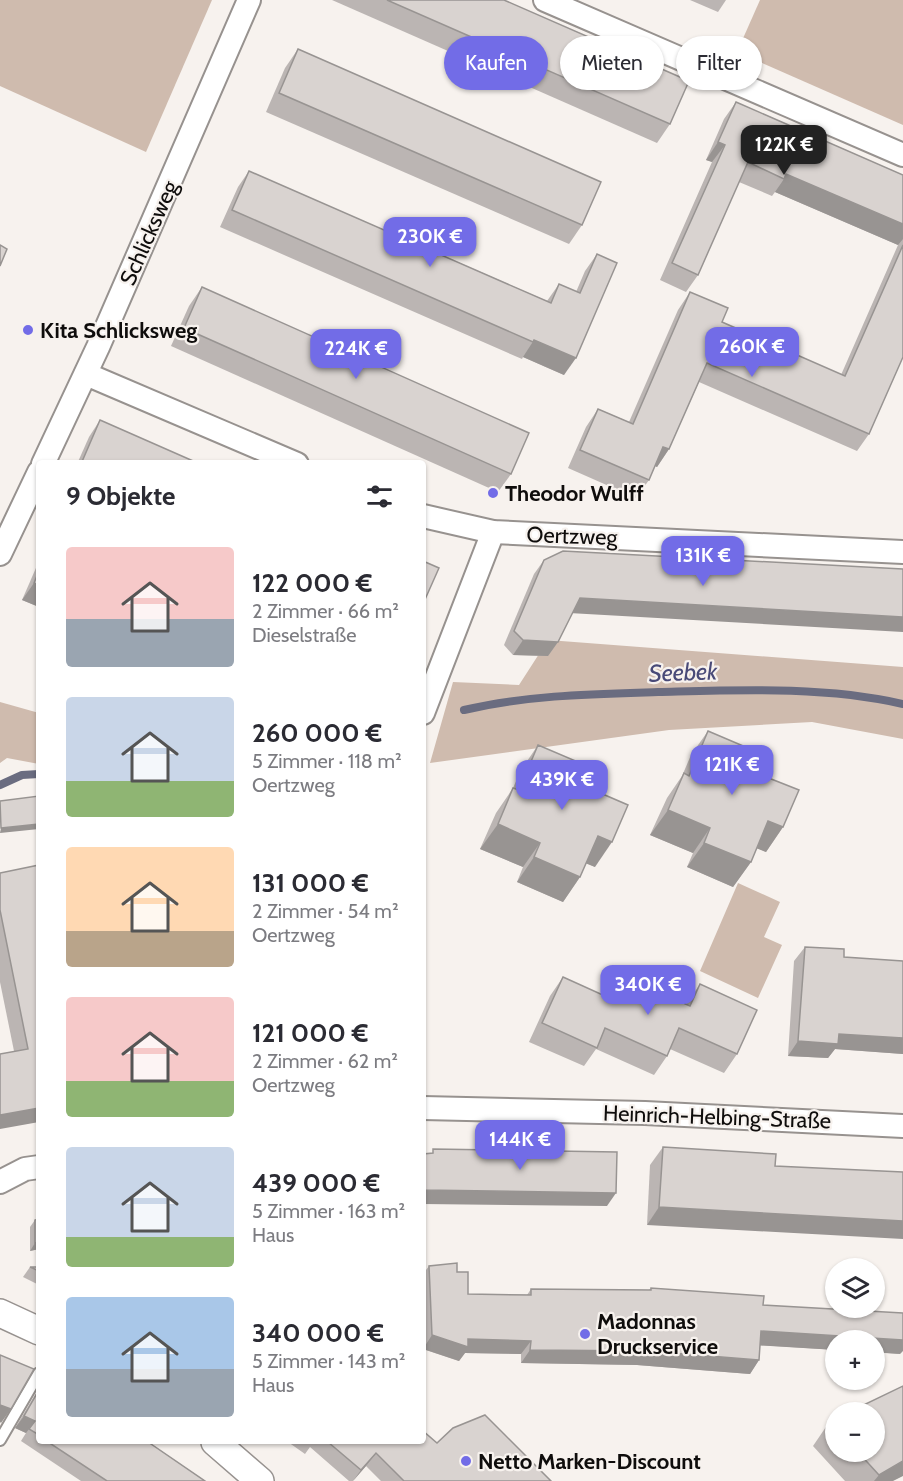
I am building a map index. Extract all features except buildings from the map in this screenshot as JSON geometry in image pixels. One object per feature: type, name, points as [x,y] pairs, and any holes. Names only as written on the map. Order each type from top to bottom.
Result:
[{"type":"street","name":"Schlicksweg","points":[[45,460],[86,374],[249,0]]},
{"type":"street","points":[[545,0],[903,155]]},
{"type":"street","points":[[86,374],[288,460]]},
{"type":"street","points":[[1,550],[36,478]]},
{"type":"street","name":"Oertzweg","points":[[426,517],[493,532],[903,552]]},
{"type":"street","points":[[426,705],[493,532]]},
{"type":"street","name":"Heinrich-Helbing-Straße","points":[[426,1108],[645,1113],[903,1126]]},
{"type":"street","points":[[0,1182],[25,1169],[36,1167]]},
{"type":"street","points":[[0,1313],[36,1329]]},
{"type":"street","points":[[217,1444],[260,1481]]},
{"type":"lane","points":[[0,1440],[36,1378]]},
{"type":"shaded area","points":[[0,0],[212,0],[146,152],[0,86]]},
{"type":"shaded area","points":[[760,0],[903,0],[903,125],[762,63],[762,36],[744,36]]},
{"type":"shaded area","points":[[548,640],[903,667],[903,739],[812,722],[669,730],[430,763],[453,682],[519,685]]},
{"type":"shaded area","points":[[0,702],[36,712],[36,763],[7,758],[0,763]]},
{"type":"shaded area","points":[[738,883],[780,902],[764,937],[782,945],[758,998],[700,971]]},
{"type":"waterway","name":"Seebek","points":[[464,710],[512,701],[561,696],[719,690],[781,690],[843,694],[903,704]]},
{"type":"waterway","name":"Seebek","points":[[0,785],[22,775],[36,774]]},
{"type":"place","name":"Kita Schlicksweg","points":[[28,330]]},
{"type":"place","name":"Theodor Wulff","points":[[493,493]]},
{"type":"place","name":"Madonnas Druckservice","points":[[585,1334]]},
{"type":"place","name":"Netto Marken-Discount","points":[[466,1461]]}]
